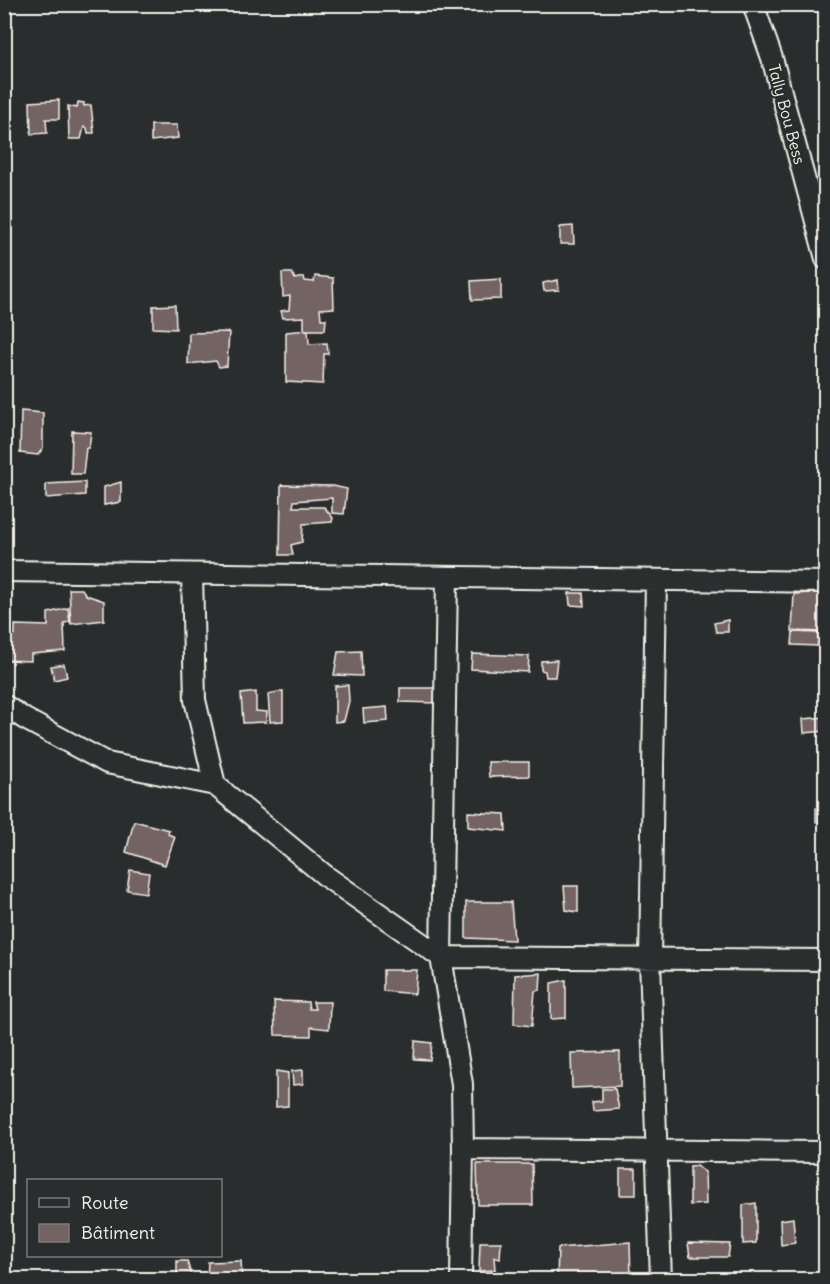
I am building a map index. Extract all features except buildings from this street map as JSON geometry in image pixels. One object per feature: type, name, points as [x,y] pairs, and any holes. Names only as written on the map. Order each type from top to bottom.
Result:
[{"type":"street","name":"Tally Bou Bess","points":[[753,4],[772,58],[825,259]]},
{"type":"street","points":[[4,571],[825,582]]},
{"type":"street","points":[[192,574],[195,700],[215,784]]},
{"type":"street","points":[[447,577],[441,957],[462,1084],[461,1280]]},
{"type":"street","points":[[656,580],[650,960],[661,1280]]},
{"type":"street","points":[[4,705],[25,719],[107,763],[215,784],[327,877],[441,957],[825,960]]},
{"type":"street","points":[[463,1149],[825,1152]]}]
